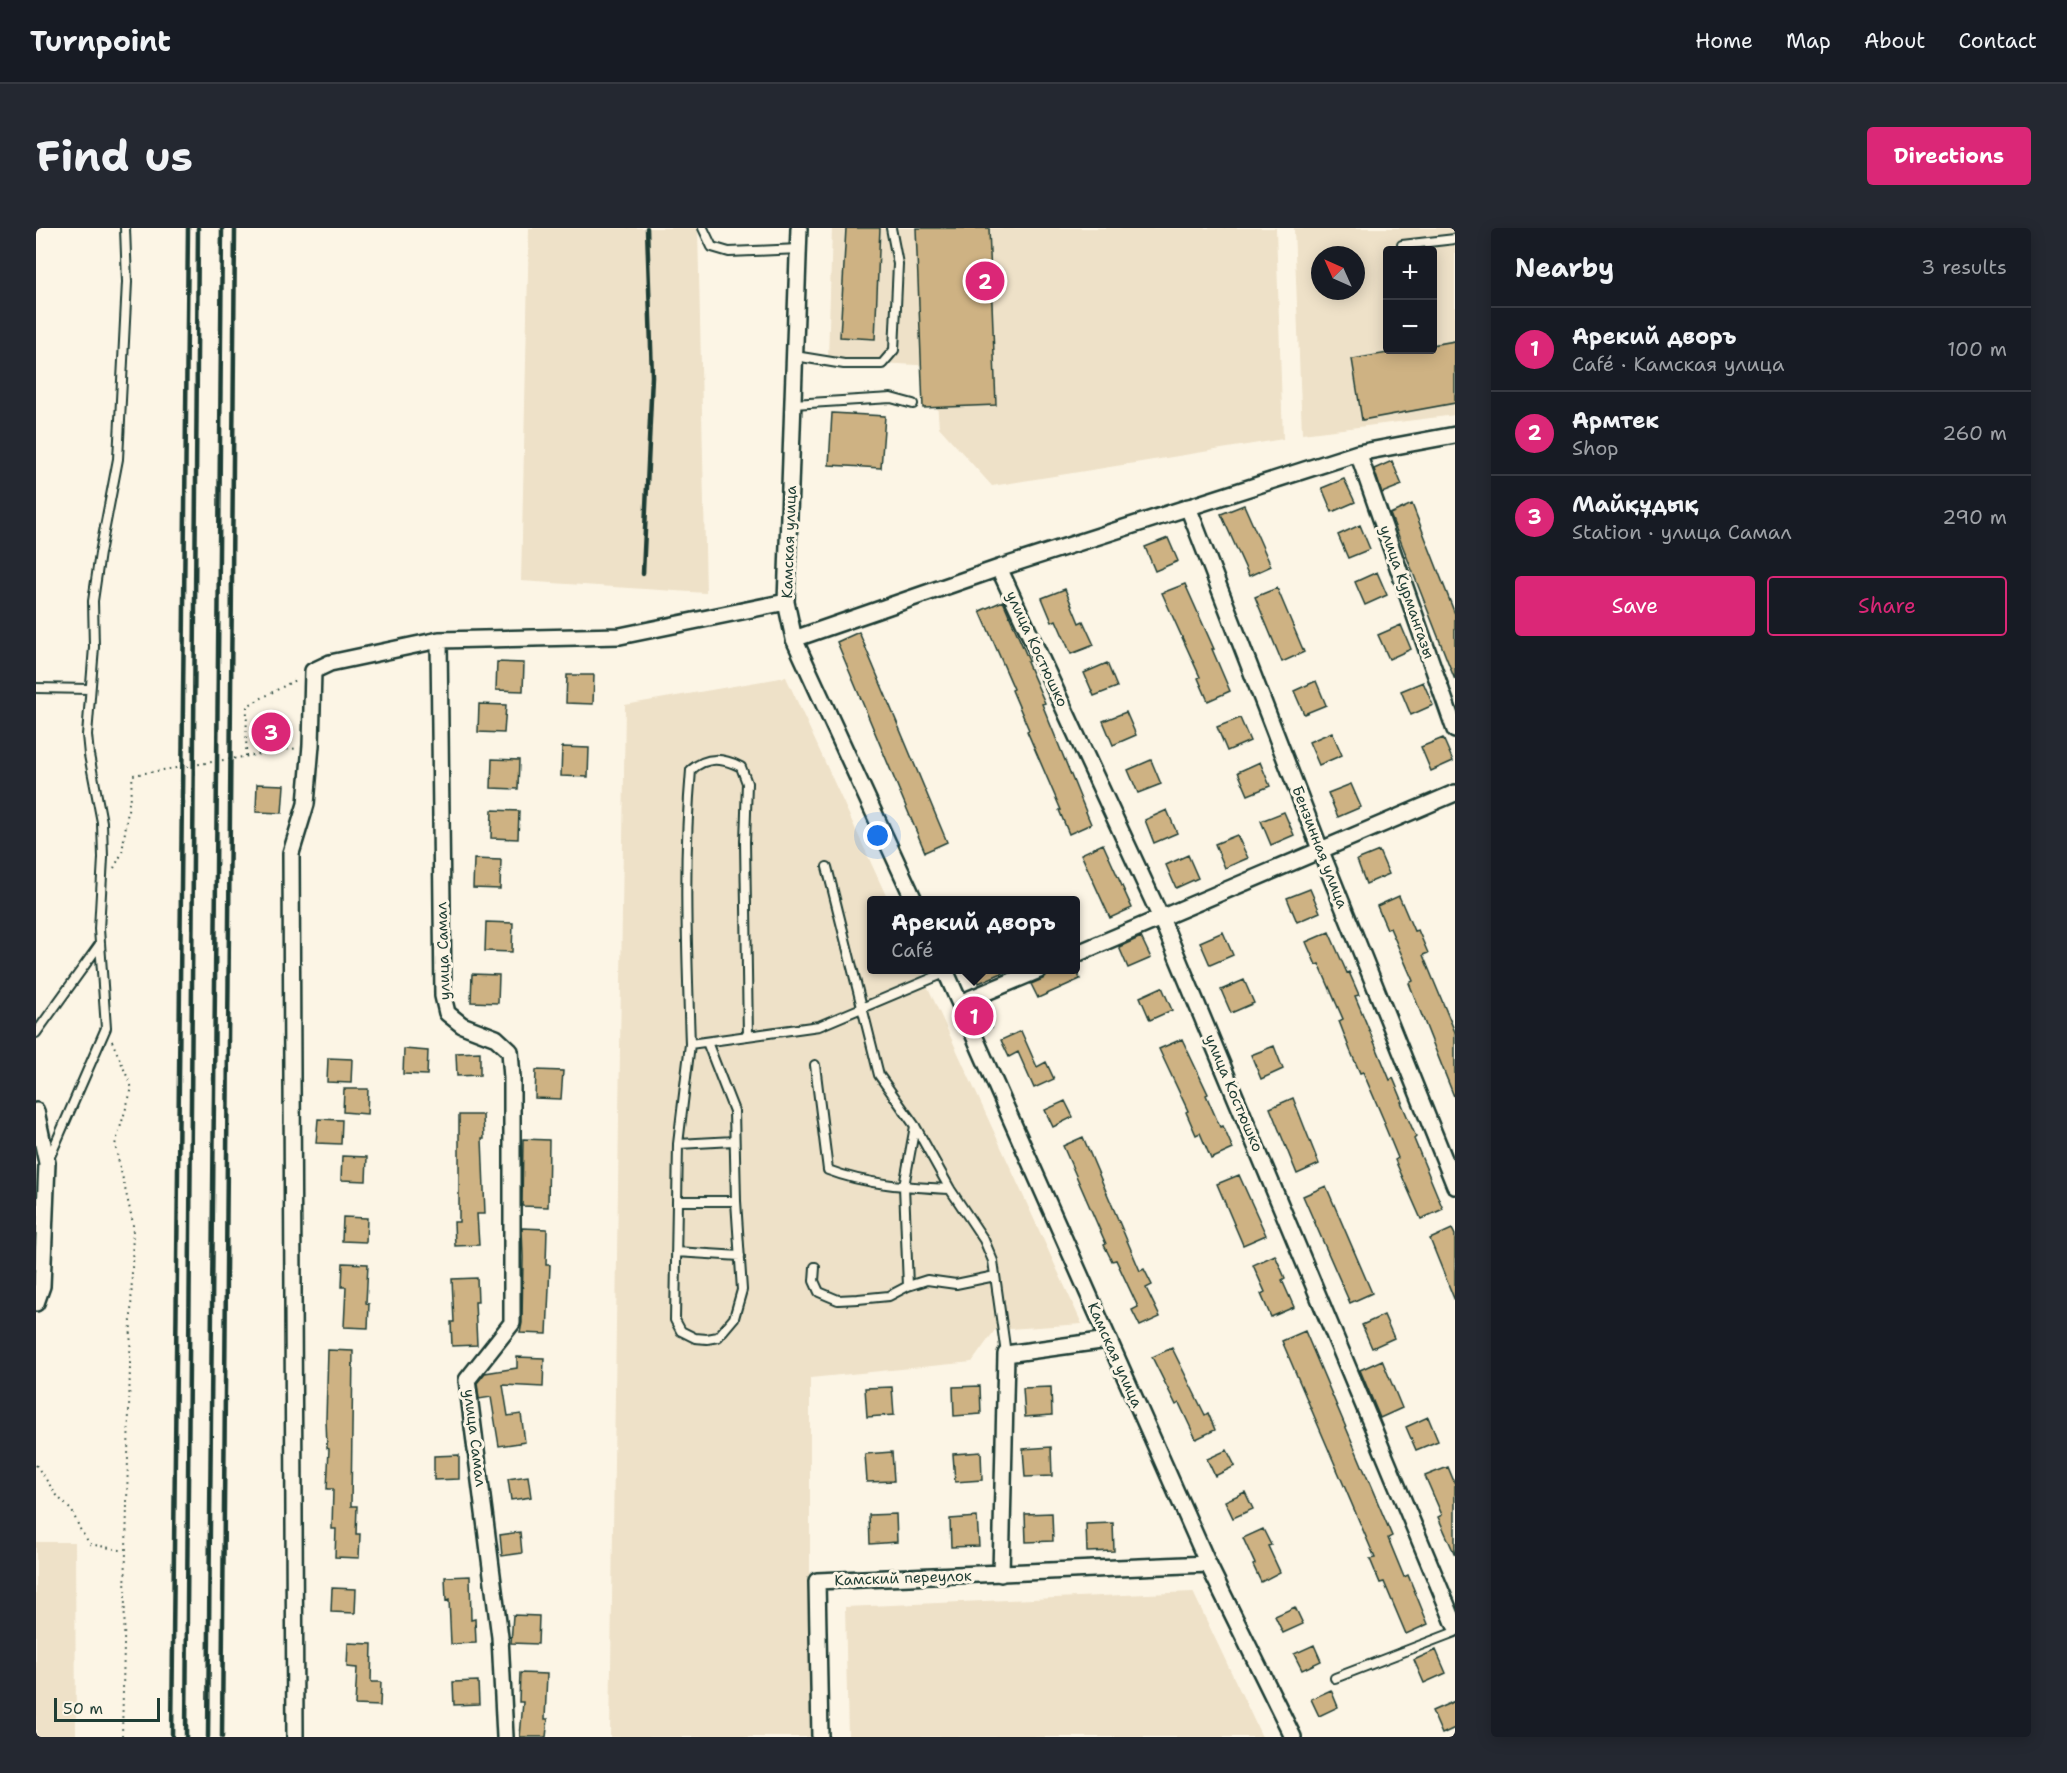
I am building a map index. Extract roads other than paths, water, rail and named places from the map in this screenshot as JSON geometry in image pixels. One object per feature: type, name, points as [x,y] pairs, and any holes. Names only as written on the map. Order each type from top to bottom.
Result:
[{"type":"street","name":"Камская улица","points":[[799,228],[786,602],[794,639],[912,896]]},
{"type":"street","points":[[794,639],[999,568],[1358,453],[1455,435]]},
{"type":"street","name":"улица Курмангазы","points":[[1358,453],[1455,730]]},
{"type":"street","name":"Бензинная улица","points":[[1188,507],[1320,849],[1455,1186]]},
{"type":"street","name":"улица Костюшко","points":[[999,568],[1161,918],[1455,1625]]},
{"type":"street","points":[[296,1737],[291,853],[306,804],[311,745],[313,671],[330,663],[439,640],[620,636],[786,602]]},
{"type":"street","name":"улица Самал","points":[[439,640],[442,996],[447,1013],[462,1025],[496,1038],[510,1051],[512,1078],[512,1323],[467,1380],[500,1637],[505,1737]]},
{"type":"street","points":[[1080,952],[1455,793]]},
{"type":"street","name":"Камская улица","points":[[947,974],[1208,1564],[1293,1737]]},
{"type":"street","points":[[960,1003],[1027,974]]},
{"type":"street","points":[[36,1111],[47,1163],[42,1286],[36,1303]]},
{"type":"street","points":[[1001,1574],[1006,1354],[1108,1340]]},
{"type":"street","name":"Камский переулок","points":[[820,1737],[817,1581],[1208,1564]]},
{"type":"lane","points":[[47,1163],[106,1028],[100,944],[102,822],[87,735],[93,647],[93,601],[118,459],[127,282],[125,228]]},
{"type":"lane","points":[[703,228],[712,247],[729,252],[798,249]]},
{"type":"lane","points":[[795,356],[844,364],[882,364],[894,350],[898,264],[891,228]]},
{"type":"lane","points":[[1402,245],[1455,239]]},
{"type":"lane","points":[[793,404],[891,398],[913,404]]},
{"type":"lane","points":[[36,688],[90,689]]},
{"type":"lane","points":[[707,1042],[734,1111],[736,1202],[742,1290],[734,1318],[718,1337],[707,1339],[695,1338],[681,1331],[675,1320],[678,1144],[690,1044],[686,946],[687,812],[692,771],[699,764],[712,760],[725,760],[741,767],[747,783],[745,842],[748,1036]]},
{"type":"lane","points":[[827,867],[879,1075],[915,1126],[950,1189],[984,1240],[993,1261],[1006,1354]]},
{"type":"lane","points":[[36,1033],[100,944]]},
{"type":"lane","points":[[690,1044],[819,1026],[939,974]]},
{"type":"lane","points":[[815,1065],[828,1170],[846,1178],[904,1186],[950,1189]]},
{"type":"lane","points":[[908,1286],[904,1186],[915,1126]]},
{"type":"lane","points":[[678,1144],[734,1141]]},
{"type":"lane","points":[[677,1201],[736,1202]]},
{"type":"lane","points":[[676,1252],[740,1256]]},
{"type":"lane","points":[[815,1268],[814,1281],[819,1292],[838,1300],[889,1296],[908,1286],[927,1280],[956,1284],[995,1276]]},
{"type":"lane","points":[[1335,1678],[1455,1632]]},
{"type":"railway","points":[[172,1737],[188,228]]},
{"type":"railway","points":[[186,1737],[198,228]]},
{"type":"railway","points":[[208,1737],[222,228]]},
{"type":"railway","points":[[222,1737],[235,228]]},
{"type":"railway","points":[[643,574],[652,376],[647,228]]},
{"type":"place","name":"Армтек","points":[[985,281]]},
{"type":"place","name":"Майқұдық","points":[[271,732]]},
{"type":"place","name":"Арекий дворъ","points":[[974,1016]]}]
